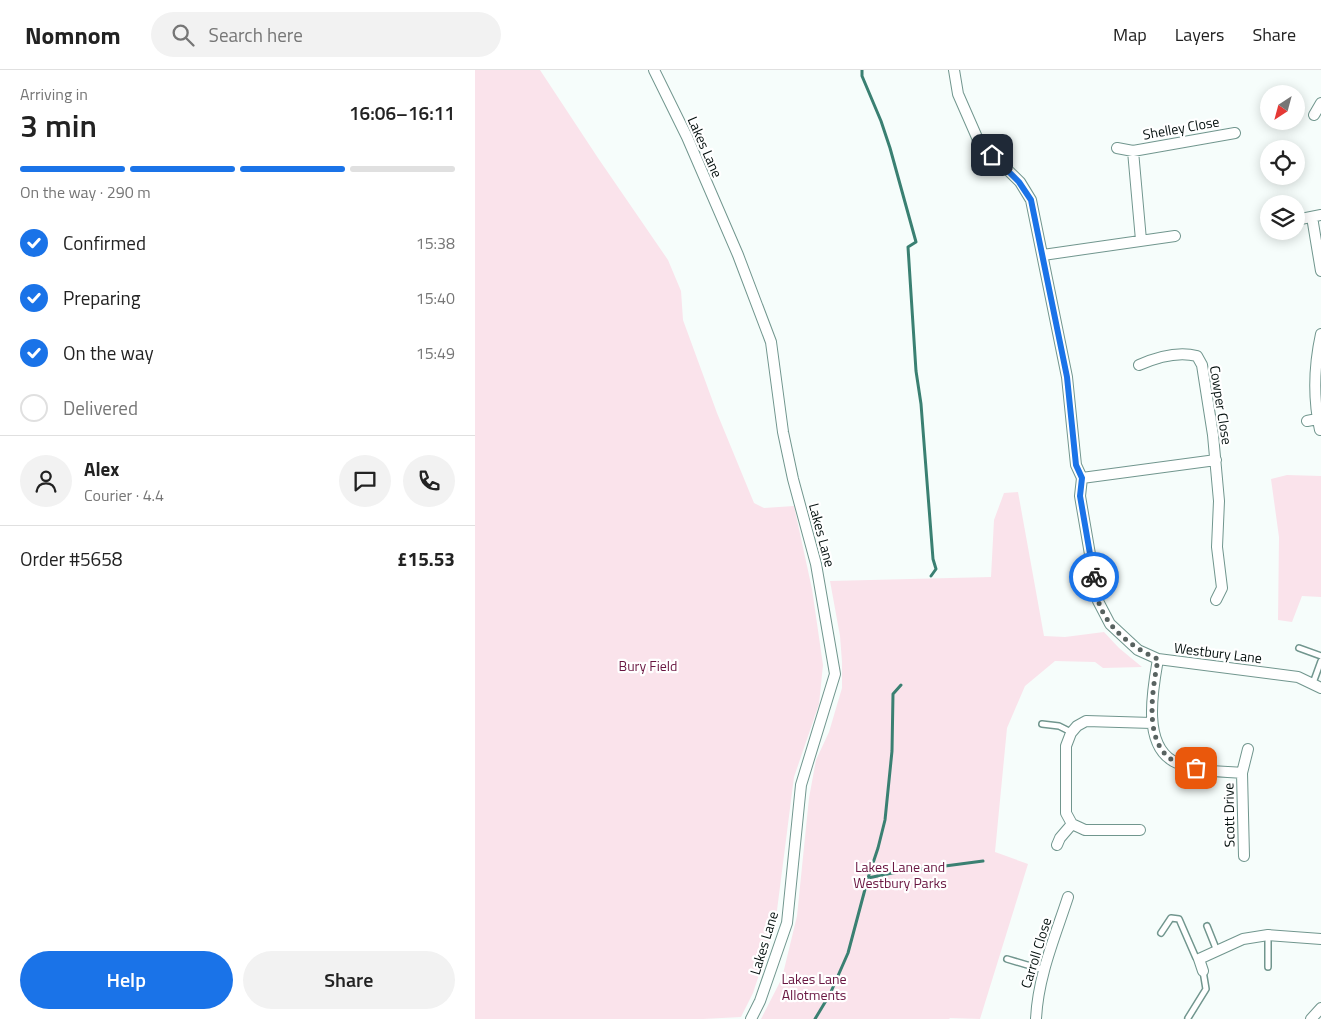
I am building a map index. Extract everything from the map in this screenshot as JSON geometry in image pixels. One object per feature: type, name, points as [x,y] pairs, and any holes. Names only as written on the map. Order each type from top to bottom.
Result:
[{"type":"street","name":"Lakes Lane","points":[[654,70],[687,137],[738,255],[771,342],[783,432],[793,479],[816,564],[835,674],[801,785],[787,922],[751,1019]]},
{"type":"street","name":"Westbury Lane","points":[[954,70],[958,94],[979,142],[1019,182],[1031,200],[1067,377],[1076,465],[1082,478],[1080,496],[1098,601],[1110,624],[1138,650],[1158,659],[1298,677],[1317,685]]},
{"type":"street","points":[[1314,115],[1321,103]]},
{"type":"street","name":"Shelley Close","points":[[1117,148],[1133,151],[1235,132]]},
{"type":"street","name":"Shelley Close","points":[[1133,151],[1141,240]]},
{"type":"street","points":[[1317,216],[1321,271]]},
{"type":"street","points":[[1043,255],[1175,236]]},
{"type":"street","points":[[1319,430],[1312,420],[1316,357],[1321,334]]},
{"type":"street","name":"Cowper Close","points":[[1139,365],[1156,358],[1188,354],[1197,356],[1203,365],[1216,460]]},
{"type":"street","points":[[1082,478],[1216,460],[1219,501],[1217,548],[1222,588],[1216,600]]},
{"type":"street","name":"Scott Drive","points":[[1158,659],[1154,685],[1152,723],[1160,746],[1173,761],[1196,768],[1242,773]]},
{"type":"street","points":[[1139,830],[1085,830],[1072,824],[1066,813],[1067,746],[1071,733],[1077,726],[1086,722],[1152,723]]},
{"type":"street","name":"Scott Drive","points":[[1244,856],[1242,773],[1249,749]]},
{"type":"street","points":[[1057,845],[1060,838],[1072,824]]},
{"type":"street","name":"Carroll Close","points":[[1037,1019],[1037,997],[1068,897]]},
{"type":"street","points":[[1203,971],[1199,958],[1243,939],[1268,935],[1321,939]]},
{"type":"street","points":[[1311,1019],[1321,1008]]},
{"type":"lane","points":[[1299,648],[1321,656]]},
{"type":"lane","points":[[1317,685],[1321,661]]},
{"type":"lane","points":[[1042,724],[1059,726],[1071,733]]},
{"type":"lane","points":[[1161,933],[1171,918],[1179,919],[1190,947],[1196,958],[1199,958]]},
{"type":"lane","points":[[1207,926],[1217,951]]},
{"type":"lane","points":[[1267,967],[1268,935]]},
{"type":"lane","points":[[1007,959],[1044,970]]},
{"type":"lane","points":[[1187,1018],[1206,989],[1203,971]]},
{"type":"green space","name":"Bury Field","points":[[475,70],[540,70],[668,260],[681,291],[683,320],[717,413],[754,503],[764,508],[794,506],[812,589],[823,665],[819,704],[794,777],[775,926],[753,993],[741,1017],[703,1019],[475,1019]]},
{"type":"green space","points":[[1287,475],[1321,476],[1321,597],[1302,596],[1292,622],[1278,620],[1279,537],[1271,479]]},
{"type":"green space","name":"Lakes Lane and Westbury Parks","points":[[1018,492],[1044,636],[1065,637],[1104,632],[1119,648],[1142,667],[1103,668],[1095,662],[1055,661],[1025,686],[1007,728],[995,852],[1028,864],[980,1019],[761,1019],[782,978],[797,916],[809,798],[816,760],[829,732],[842,688],[840,636],[830,581],[991,577],[994,520],[1004,493]]},
{"type":"waterway","points":[[862,70],[862,76],[890,148],[916,242],[908,247],[916,371],[921,404],[933,559],[936,569],[931,576]]},
{"type":"waterway","points":[[815,1019],[830,994],[848,953],[878,848],[885,820],[892,751],[893,694],[901,685]]},
{"type":"waterway","points":[[868,878],[983,861]]},
{"type":"way so far","points":[[1094,577],[1098,601],[1110,624],[1138,650],[1158,659],[1154,685],[1152,723],[1160,746],[1173,761],[1196,768]]},
{"type":"route","points":[[992,155],[1019,182],[1031,200],[1067,377],[1076,465],[1082,478],[1080,496],[1094,577]]},
{"type":"park label","name":"Lakes Lane Allotments","points":[[814,988]]}]
